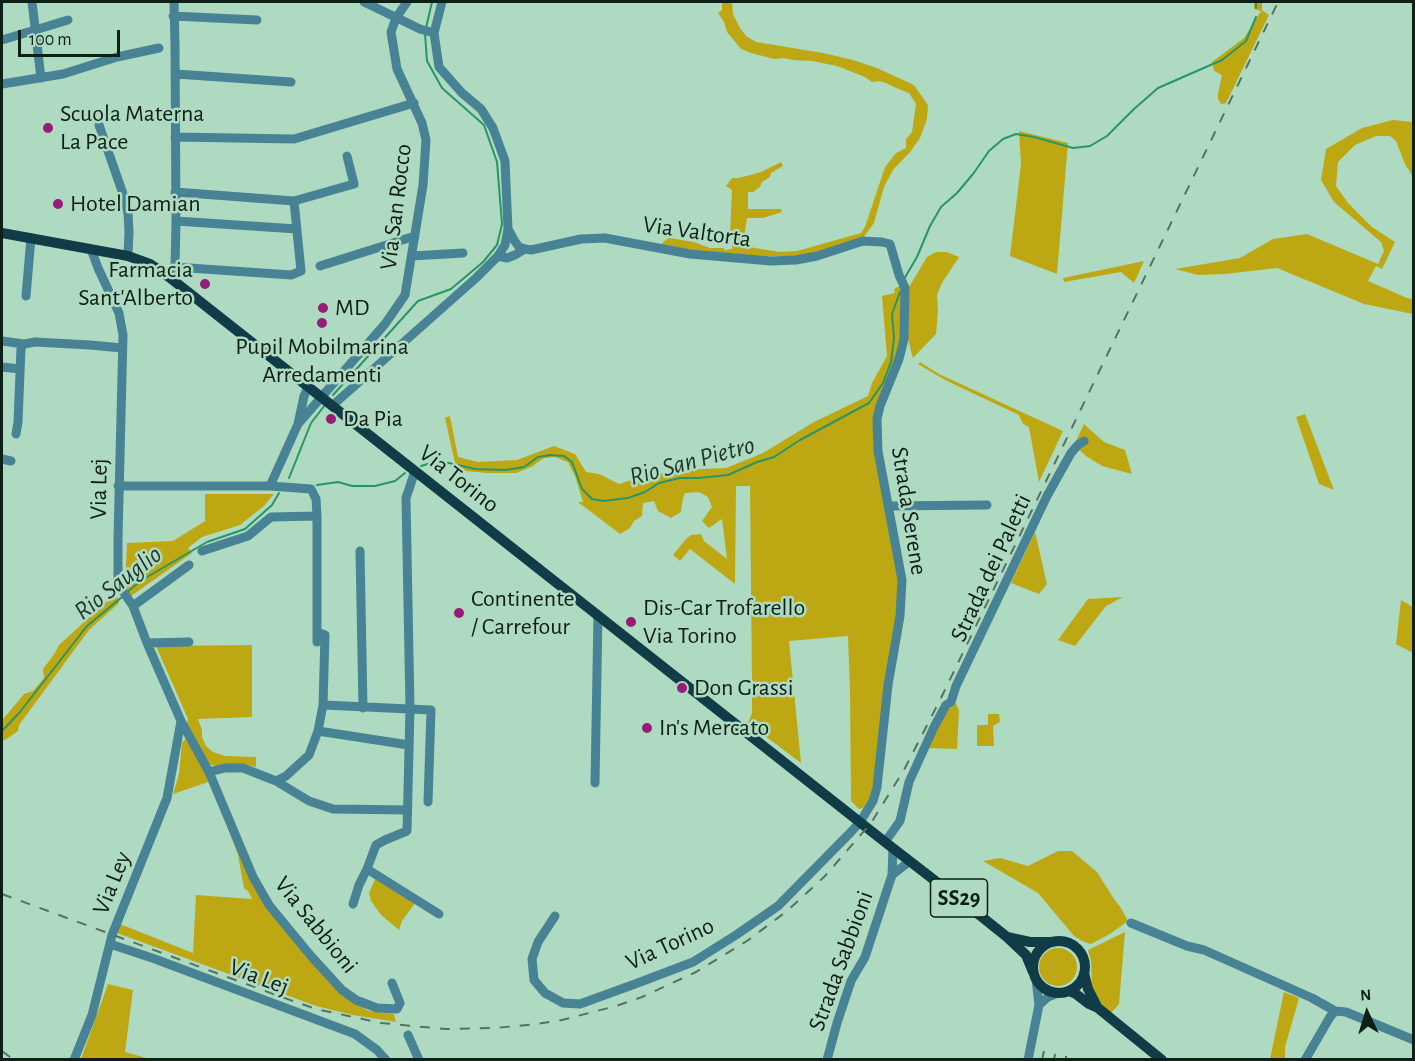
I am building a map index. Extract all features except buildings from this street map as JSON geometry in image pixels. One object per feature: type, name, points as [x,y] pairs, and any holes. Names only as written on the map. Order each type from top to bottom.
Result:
[{"type":"main road","name":"Via Torino","points":[[2,233],[128,256],[150,264],[168,276],[1007,937],[1026,955],[1034,976]]},
{"type":"main road","name":"Via Torino","points":[[1007,937],[1030,942],[1051,942]]},
{"type":"main road","points":[[1098,1008],[1088,989],[1084,974],[1084,961],[1078,950],[1061,941],[1051,942],[1042,947],[1033,962],[1034,976],[1044,989],[1076,994],[1098,1008],[1162,1059]]},
{"type":"main road","points":[[1064,992],[1077,986],[1084,974]]},
{"type":"street","points":[[32,2],[41,78]]},
{"type":"street","points":[[168,276],[175,267],[174,2]]},
{"type":"street","points":[[364,2],[420,29],[432,32]]},
{"type":"street","name":"Via San Rocco","points":[[298,424],[385,324],[405,295],[423,185],[426,140],[422,123],[397,69],[391,32],[396,18],[407,2]]},
{"type":"street","points":[[333,405],[476,278],[498,256],[505,245],[508,207],[505,161],[493,128],[480,109],[439,67],[432,32],[442,2]]},
{"type":"street","points":[[173,16],[257,20]]},
{"type":"street","points":[[2,40],[68,20]]},
{"type":"street","points":[[2,84],[63,74],[117,57],[159,48]]},
{"type":"street","points":[[176,74],[291,82]]},
{"type":"street","points":[[175,137],[294,140],[414,104]]},
{"type":"street","points":[[99,125],[128,213],[128,256]]},
{"type":"street","points":[[175,192],[294,201],[354,184],[347,156]]},
{"type":"street","points":[[175,267],[291,274],[301,271],[294,201]]},
{"type":"street","points":[[176,221],[297,229]]},
{"type":"street","points":[[508,229],[519,247],[525,249]]},
{"type":"street","points":[[320,266],[415,236]]},
{"type":"street","points":[[26,296],[31,238]]},
{"type":"street","name":"Via Valtorta","points":[[498,256],[507,258],[525,249],[531,250],[581,239],[605,238],[690,254],[771,261],[796,260],[863,241]]},
{"type":"street","name":"Strada Serene","points":[[860,822],[873,801],[877,787],[888,685],[902,594],[902,580],[878,451],[877,419],[904,339],[905,296],[905,288],[890,244],[863,241]]},
{"type":"street","name":"Via Lej","points":[[91,249],[118,313],[123,335],[118,486],[118,578],[181,721],[208,772]]},
{"type":"street","points":[[412,256],[463,253]]},
{"type":"street","points":[[2,341],[122,348]]},
{"type":"street","points":[[16,434],[21,348],[24,344]]},
{"type":"street","points":[[2,367],[20,369]]},
{"type":"street","points":[[270,486],[298,424],[304,396],[309,386]]},
{"type":"street","name":"Strada dei Paletti","points":[[889,845],[900,821],[909,782],[929,737],[946,705],[951,702],[956,686],[1047,496],[1071,453],[1084,441]]},
{"type":"street","points":[[353,904],[376,846],[407,831],[410,710],[406,498],[415,471]]},
{"type":"street","points":[[118,486],[270,486],[312,489],[316,498],[317,516],[317,642]]},
{"type":"street","points":[[889,506],[987,505]]},
{"type":"street","points":[[202,551],[248,536],[271,517],[317,516]]},
{"type":"street","points":[[360,550],[363,708]]},
{"type":"street","points":[[128,598],[189,565]]},
{"type":"street","points":[[595,783],[598,615]]},
{"type":"street","points":[[276,781],[286,776],[309,755],[318,731],[323,705],[325,635],[317,632]]},
{"type":"street","points":[[147,643],[189,642]]},
{"type":"street","points":[[323,705],[431,710],[428,802]]},
{"type":"street","name":"Via Ley","points":[[74,1059],[92,1015],[110,944],[123,907],[168,798],[181,721]]},
{"type":"street","points":[[318,731],[409,745]]},
{"type":"street","points":[[208,772],[225,768],[243,768],[276,781],[309,801],[333,809],[407,810]]},
{"type":"street","name":"Via Sabbioni","points":[[208,772],[253,877],[269,905],[293,936],[342,990],[356,1000],[377,1008],[397,1009],[400,1003],[392,983]]},
{"type":"street","name":"Via Torino","points":[[555,916],[538,942],[532,959],[534,980],[545,993],[563,1003],[580,1004],[693,962],[736,936],[778,906],[860,822]]},
{"type":"street","name":"Strada Sabbioni","points":[[827,1059],[851,981],[865,957],[892,875],[889,845]]},
{"type":"street","name":"Strada Sabbioni","points":[[892,875],[910,861]]},
{"type":"street","points":[[367,869],[439,914]]},
{"type":"street","points":[[1131,923],[1187,946],[1204,950],[1312,998],[1335,1011],[1346,1012],[1413,1040]]},
{"type":"street","name":"Via Lej","points":[[110,944],[355,1034],[386,1059]]},
{"type":"street","points":[[1028,1059],[1039,1005],[1034,976]]},
{"type":"street","points":[[1039,1005],[1048,997],[1064,992]]},
{"type":"street","points":[[1305,1059],[1335,1011]]},
{"type":"street","points":[[408,1035],[419,1059]]},
{"type":"shaded area","points":[[722,2],[732,2],[733,14],[740,28],[746,36],[756,42],[823,53],[877,68],[914,85],[928,105],[927,119],[920,138],[893,170],[884,187],[874,223],[863,238],[798,257],[707,253],[661,246],[669,238],[694,242],[710,248],[732,249],[733,239],[730,236],[732,190],[726,186],[732,178],[761,172],[781,162],[783,166],[771,173],[760,187],[753,192],[748,192],[748,209],[781,209],[782,212],[763,218],[747,218],[743,246],[780,252],[797,251],[861,233],[885,167],[896,153],[906,148],[906,139],[912,132],[916,104],[909,93],[886,83],[872,82],[837,66],[812,61],[774,59],[741,49],[727,32],[718,13],[722,10]]},
{"type":"shaded area","points":[[1254,2],[1262,2],[1262,10],[1269,15],[1226,103],[1221,104],[1218,94],[1222,75],[1214,71],[1212,62],[1244,38],[1261,11],[1254,9]]},
{"type":"shaded area","points":[[1393,120],[1413,122],[1413,177],[1396,141],[1390,136],[1376,136],[1355,145],[1338,162],[1336,186],[1348,203],[1372,227],[1395,242],[1382,269],[1376,266],[1368,281],[1413,299],[1413,314],[1364,304],[1277,268],[1198,275],[1175,269],[1240,258],[1273,239],[1307,234],[1378,264],[1384,251],[1381,242],[1334,202],[1321,180],[1326,149],[1362,128]]},
{"type":"shaded area","points":[[1019,131],[1068,143],[1057,274],[1010,256],[1021,164]]},
{"type":"shaded area","points":[[936,252],[947,252],[959,257],[937,295],[936,334],[913,358],[908,339],[909,287],[927,257]]},
{"type":"shaded area","points":[[1144,261],[1134,283],[1121,272],[1064,282],[1063,278]]},
{"type":"shaded area","points":[[901,285],[900,339],[895,362],[875,419],[898,568],[899,598],[875,775],[870,798],[863,808],[859,809],[851,801],[848,636],[789,641],[801,763],[748,723],[752,713],[750,486],[736,486],[735,584],[690,549],[680,561],[673,555],[691,535],[701,534],[704,541],[727,559],[722,519],[709,528],[702,521],[712,507],[708,497],[699,492],[685,493],[681,512],[671,518],[658,511],[654,501],[643,503],[642,516],[620,534],[578,502],[583,502],[568,462],[555,457],[544,458],[516,473],[466,471],[458,467],[455,463],[445,418],[450,416],[458,457],[478,462],[517,460],[554,446],[575,454],[586,472],[599,474],[619,484],[641,477],[679,470],[726,468],[763,453],[814,422],[868,396],[872,383],[887,356],[882,296],[895,293],[894,289]]},
{"type":"shaded area","points":[[920,362],[939,374],[1063,431],[1039,482],[1029,427],[1023,424],[1019,415],[945,380],[918,364]]},
{"type":"shaded area","points":[[1305,414],[1334,490],[1319,484],[1296,417]]},
{"type":"shaded area","points":[[1084,424],[1104,442],[1125,450],[1132,474],[1102,466],[1074,445]]},
{"type":"shaded area","points":[[205,494],[274,494],[264,506],[240,525],[202,537],[188,548],[192,553],[131,596],[125,588],[127,543],[173,541],[205,521]]},
{"type":"shaded area","points":[[1035,532],[1047,584],[1039,594],[1011,583]]},
{"type":"shaded area","points":[[118,597],[119,603],[89,630],[19,725],[18,731],[2,740],[2,720],[24,694],[33,691],[44,678],[43,669],[59,645],[106,602]]},
{"type":"shaded area","points":[[1123,597],[1106,606],[1075,646],[1058,640],[1088,599]]},
{"type":"shaded area","points":[[1401,600],[1413,607],[1413,653],[1396,644]]},
{"type":"shaded area","points":[[252,645],[252,717],[198,719],[206,746],[213,752],[225,756],[256,757],[256,767],[245,764],[220,767],[211,765],[187,722],[188,719],[156,646]]},
{"type":"shaded area","points":[[956,703],[959,711],[957,749],[927,748],[949,709]]},
{"type":"shaded area","points":[[988,714],[999,714],[1000,722],[993,726],[994,746],[977,746],[977,725],[988,725]]},
{"type":"shaded area","points":[[185,739],[190,741],[208,782],[173,794],[179,774],[182,743]]},
{"type":"shaded area","points":[[226,823],[251,878],[354,1003],[369,1011],[394,1014],[396,1022],[316,1006],[117,933],[120,924],[193,953],[196,895],[252,899],[244,888],[238,855]]},
{"type":"shaded area","points":[[1058,851],[1072,851],[1097,872],[1128,921],[1091,944],[1082,941],[1074,936],[1038,893],[983,861],[1000,858],[1028,866]]},
{"type":"shaded area","points":[[376,877],[415,903],[402,921],[399,930],[381,915],[371,901],[369,893]]},
{"type":"shaded area","points":[[1125,932],[1119,1004],[1111,1013],[1103,1006],[1092,987],[1091,961],[1088,950]]},
{"type":"shaded area","points":[[1058,948],[1071,954],[1077,967],[1071,980],[1058,986],[1045,980],[1039,967],[1045,954]]},
{"type":"shaded area","points":[[108,984],[133,990],[125,1052],[150,1059],[81,1059]]},
{"type":"shaded area","points":[[1284,992],[1299,998],[1285,1047],[1285,1059],[1270,1059]]},
{"type":"waterway","name":"Rio Sauglio","points":[[426,28],[432,2]]},
{"type":"waterway","name":"Rio San Pietro","points":[[1256,2],[1256,8]]},
{"type":"waterway","name":"Rio San Pietro","points":[[904,279],[941,207],[957,193],[989,151],[1003,139],[1016,134],[1073,148],[1090,146],[1107,136],[1158,88],[1222,60],[1246,41],[1256,17]]},
{"type":"waterway","name":"Rio Sauglio","points":[[333,395],[418,301],[451,289],[483,262],[497,245],[502,224],[497,162],[484,125],[442,88],[427,61],[425,34]]},
{"type":"waterway","name":"Rio San Pietro","points":[[421,466],[434,462],[475,469],[506,470],[524,467],[538,457],[564,456],[572,462],[582,489],[592,499],[603,501],[628,498],[645,492],[659,483],[680,478],[728,475],[774,457],[800,440],[869,403],[883,383],[891,362],[894,338],[892,314],[900,292]]},
{"type":"waterway","name":"Rio Sauglio","points":[[289,478],[311,423],[325,405]]},
{"type":"waterway","name":"Rio San Pietro","points":[[317,485],[338,482],[352,486],[375,486],[395,481],[405,473]]},
{"type":"waterway","name":"Rio Sauglio","points":[[126,593],[142,580],[207,542],[245,529],[272,505],[279,493]]},
{"type":"waterway","name":"Rio Sauglio","points":[[2,731],[20,712],[87,626],[122,597]]},
{"type":"railway","points":[[2,894],[316,1009],[381,1023],[445,1029],[536,1024],[562,1020],[616,1006],[642,997],[696,972],[747,941],[787,911],[825,876],[871,823],[904,770],[1278,2]]},
{"type":"railway","points":[[2,1051],[14,1060]]},
{"type":"railway","points":[[1042,1060],[1044,1051]]},
{"type":"railway","points":[[1054,1060],[1055,1054]]},
{"type":"place","name":"Scuola Materna La Pace","points":[[48,128]]},
{"type":"place","name":"Hotel Damian","points":[[58,204]]},
{"type":"place","name":"Farmacia Sant'Alberto","points":[[205,284]]},
{"type":"place","name":"MD","points":[[323,308]]},
{"type":"place","name":"Pupil Mobilmarina Arredamenti","points":[[322,323]]},
{"type":"place","name":"Da Pia","points":[[331,419]]},
{"type":"place","name":"Continente / Carrefour","points":[[459,613]]},
{"type":"place","name":"Dis-Car Trofarello Via Torino","points":[[631,622]]},
{"type":"place","name":"Don Grassi","points":[[682,688]]},
{"type":"place","name":"In's Mercato","points":[[647,728]]}]
